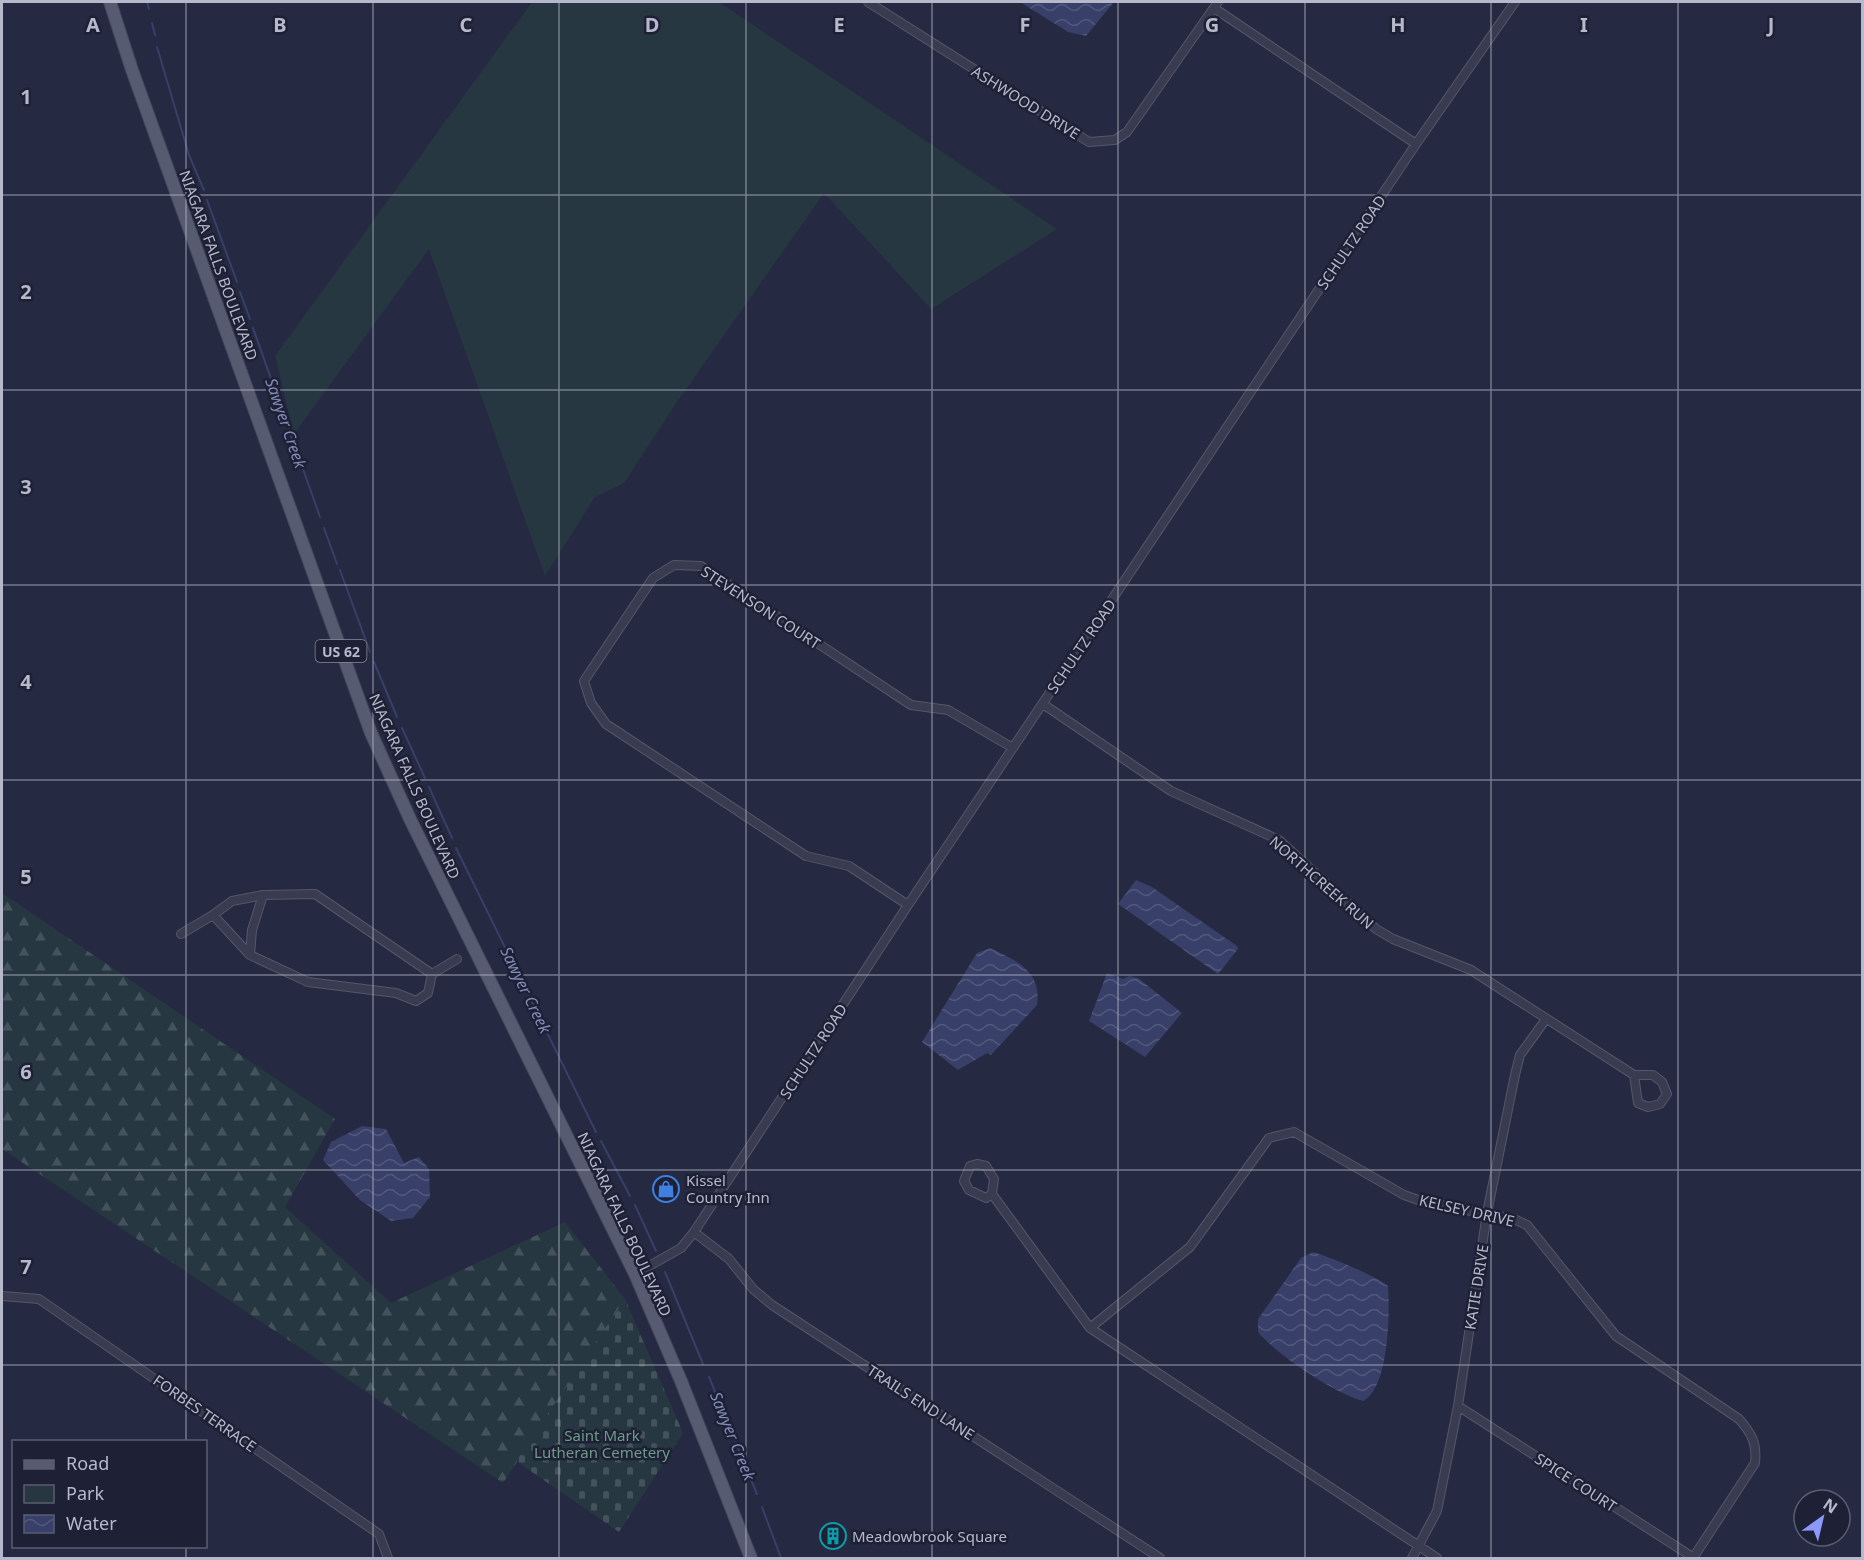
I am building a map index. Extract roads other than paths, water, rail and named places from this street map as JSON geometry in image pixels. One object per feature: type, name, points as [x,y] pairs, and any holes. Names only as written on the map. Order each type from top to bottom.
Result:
[{"type":"main road","name":"NIAGARA FALLS BOULEVARD","points":[[110,2],[132,70],[371,733],[419,838],[634,1274],[681,1381],[751,1558]]},
{"type":"street","name":"ASHWOOD DRIVE","points":[[868,2],[1089,142],[1115,140],[1127,132],[1216,5],[1416,144]]},
{"type":"street","name":"SCHULTZ ROAD","points":[[634,1274],[681,1248],[694,1232],[908,905],[1416,144],[1515,2]]},
{"type":"street","name":"STEVENSON COURT","points":[[908,905],[849,866],[806,856],[606,724],[591,703],[584,681],[653,578],[674,565],[701,566],[911,705],[948,710],[1013,748]]},
{"type":"street","name":"NORTHCREEK RUN","points":[[1043,704],[1171,791],[1279,840],[1376,929],[1393,939],[1471,969],[1634,1076],[1653,1075],[1662,1082],[1667,1094],[1660,1104],[1648,1107],[1638,1103],[1634,1076]]},
{"type":"street","points":[[181,934],[232,901],[263,895],[315,894],[432,974]]},
{"type":"street","points":[[250,955],[252,930],[263,895]]},
{"type":"street","points":[[213,915],[250,955],[308,982],[396,993],[416,1001],[428,993],[432,974],[457,959]]},
{"type":"street","name":"KATIE DRIVE","points":[[1412,1558],[1420,1547],[1437,1511],[1458,1406],[1487,1213],[1520,1055],[1546,1019]]},
{"type":"street","name":"KELSEY DRIVE","points":[[1090,1328],[1190,1247],[1269,1138],[1282,1133],[1294,1132],[1404,1195],[1424,1202],[1514,1219],[1527,1225],[1616,1336],[1739,1419],[1751,1432],[1756,1447],[1755,1463],[1694,1558]]},
{"type":"street","points":[[992,1194],[986,1198],[969,1190],[964,1181],[970,1166],[977,1164],[986,1166],[994,1179],[992,1194],[1090,1328],[1437,1558]]},
{"type":"street","name":"TRAILS END LANE","points":[[694,1232],[729,1259],[753,1289],[772,1305],[1160,1558]]},
{"type":"street","name":"FORBES TERRACE","points":[[2,1296],[39,1299],[379,1534],[388,1558]]},
{"type":"street","name":"SPICE COURT","points":[[1458,1406],[1694,1558]]},
{"type":"water","points":[[1020,2],[1114,2],[1086,36],[1068,32]]},
{"type":"water","points":[[1136,880],[1152,887],[1237,946],[1238,949],[1218,974],[1118,904]]},
{"type":"water","points":[[990,948],[1018,963],[1031,975],[1038,993],[1037,1005],[991,1055],[987,1053],[958,1070],[922,1042],[977,953]]},
{"type":"water","points":[[1107,973],[1123,979],[1129,976],[1138,978],[1182,1013],[1145,1057],[1089,1021]]},
{"type":"water","points":[[362,1126],[386,1129],[404,1163],[419,1157],[429,1169],[430,1197],[413,1218],[391,1221],[360,1200],[323,1160],[331,1142]]},
{"type":"water","points":[[1313,1252],[1352,1267],[1388,1286],[1388,1330],[1383,1365],[1379,1380],[1372,1393],[1364,1401],[1323,1382],[1278,1351],[1258,1332],[1258,1319],[1301,1258]]},
{"type":"waterway","name":"Sawyer Creek","points":[[147,2],[149,9]]},
{"type":"waterway","name":"Sawyer Creek","points":[[152,23],[155,35]]},
{"type":"waterway","name":"Sawyer Creek","points":[[157,47],[189,155],[204,190]]},
{"type":"waterway","name":"Sawyer Creek","points":[[207,200],[237,282]]},
{"type":"waterway","name":"Sawyer Creek","points":[[240,292],[250,319]]},
{"type":"waterway","name":"Sawyer Creek","points":[[253,328],[320,517]]},
{"type":"waterway","name":"Sawyer Creek","points":[[324,528],[337,564]]},
{"type":"waterway","name":"Sawyer Creek","points":[[340,570],[370,652]]},
{"type":"waterway","name":"Sawyer Creek","points":[[374,662],[397,717]]},
{"type":"waterway","name":"Sawyer Creek","points":[[402,728],[425,778]]},
{"type":"waterway","name":"Sawyer Creek","points":[[429,787],[452,838]]},
{"type":"waterway","name":"Sawyer Creek","points":[[456,848],[596,1132]]},
{"type":"waterway","name":"Sawyer Creek","points":[[601,1141],[630,1196]]},
{"type":"waterway","name":"Sawyer Creek","points":[[635,1205],[656,1251]]},
{"type":"waterway","name":"Sawyer Creek","points":[[665,1272],[703,1364]]},
{"type":"waterway","name":"Sawyer Creek","points":[[709,1377],[757,1494]]},
{"type":"waterway","name":"Sawyer Creek","points":[[762,1507],[781,1558]]},
{"type":"place","name":"Kissel Country Inn","points":[[666,1189]]},
{"type":"place","name":"Meadowbrook Square","points":[[833,1536]]},
{"type":"park label","name":"Saint Mark Lutheran Cemetery","points":[[602,1444]]}]
